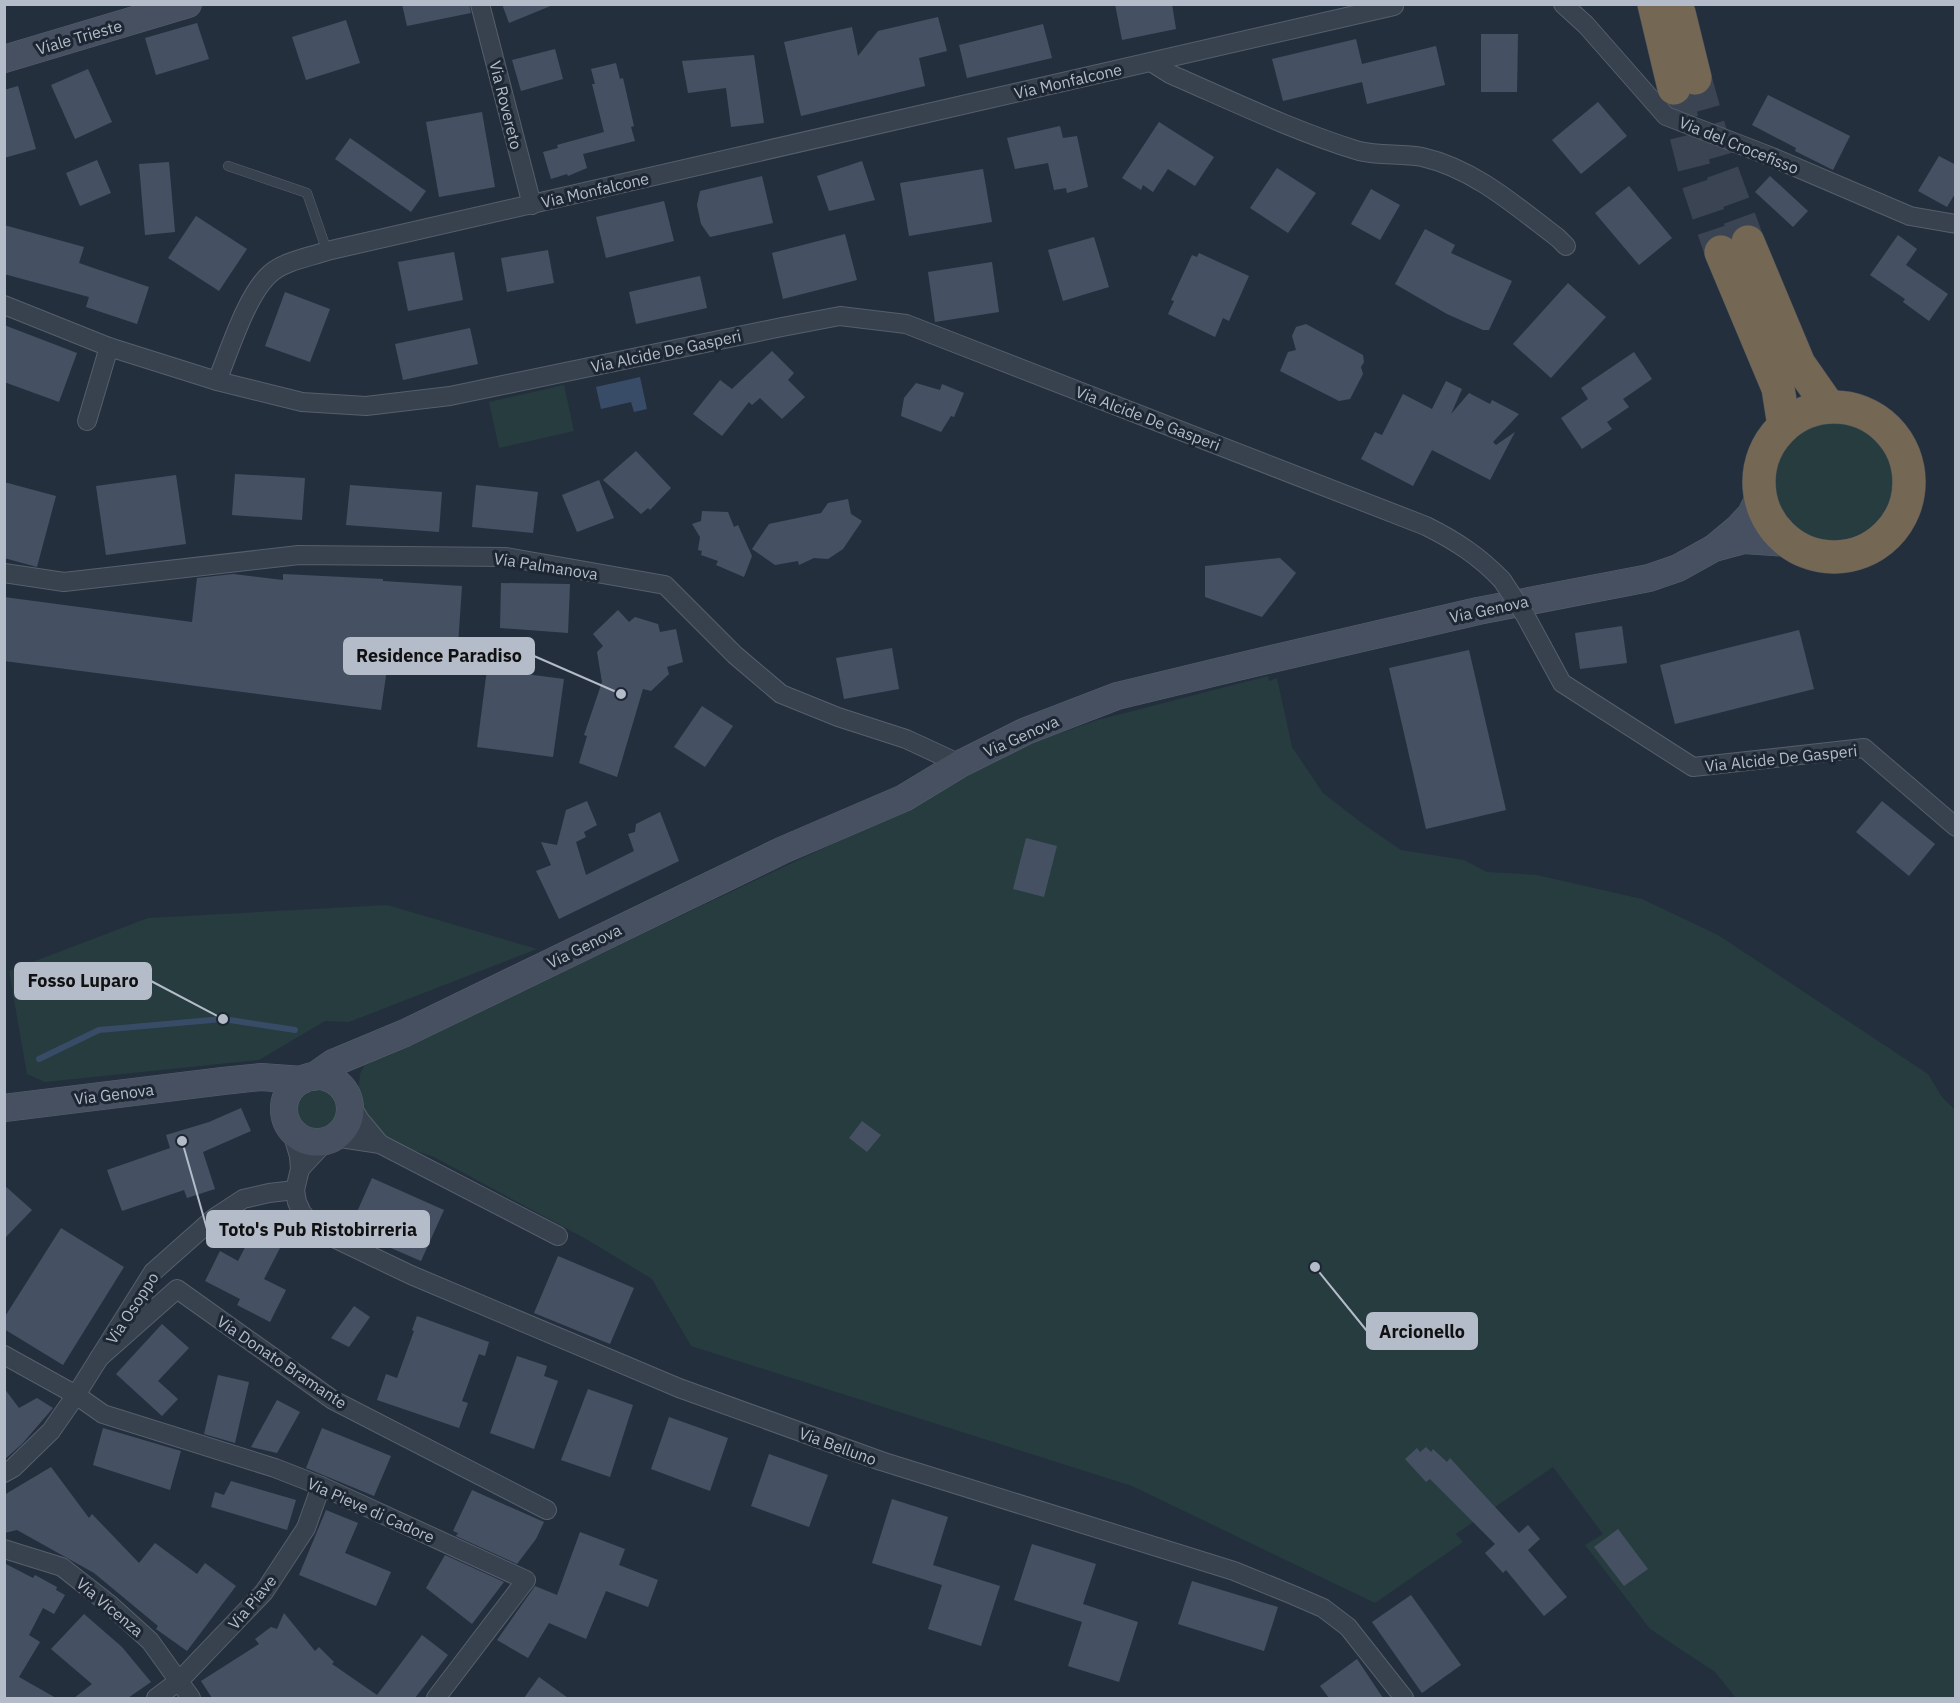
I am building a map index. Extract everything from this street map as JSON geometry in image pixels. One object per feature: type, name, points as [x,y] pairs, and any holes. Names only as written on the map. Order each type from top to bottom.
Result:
[{"type":"highway","points":[[1654,4],[1684,83],[1677,4]]},
{"type":"highway","points":[[1784,426],[1778,388],[1734,247],[1799,364],[1829,407]]},
{"type":"highway","name":"Via Genova","points":[[1829,407],[1851,408],[1872,416],[1889,430],[1902,449],[1909,470],[1909,492],[1903,513],[1891,532],[1874,546],[1853,555],[1831,558],[1809,553],[1789,543],[1770,522],[1760,495],[1759,476],[1763,457],[1771,440],[1784,426],[1805,412],[1829,407]]},
{"type":"main road","name":"Viale Trieste","points":[[4,58],[188,4]]},
{"type":"main road","name":"Via Genova","points":[[4,1108],[261,1077],[308,1078],[333,1064],[405,1033],[783,850],[904,798],[960,764],[1026,731],[1117,696],[1478,611],[1649,578],[1678,568],[1714,548],[1751,514],[1760,495]]},
{"type":"main road","name":"Via Genova","points":[[1714,548],[1744,540],[1789,543]]},
{"type":"main road","points":[[347,1097],[332,1079],[308,1078],[295,1085],[285,1101],[284,1111],[291,1129],[308,1140],[331,1139],[346,1125],[349,1118],[347,1097],[360,1063],[372,1047]]},
{"type":"main road","name":"Via Genova","points":[[223,1081],[261,1086],[285,1101]]},
{"type":"street","name":"Via Rovereto","points":[[480,4],[532,205]]},
{"type":"street","name":"Via del Crocefisso","points":[[1563,4],[1586,25],[1666,116],[1772,157],[1910,216],[1956,224]]},
{"type":"street","name":"Via Monfalcone","points":[[217,381],[254,293],[271,273],[327,251],[1396,5]]},
{"type":"street","points":[[1151,62],[1170,74],[1304,132],[1362,152],[1422,157],[1455,169],[1491,187],[1566,246]]},
{"type":"street","points":[[4,305],[109,347],[217,381]]},
{"type":"street","name":"Via Alcide De Gasperi","points":[[217,381],[302,402],[366,406],[450,396],[840,316],[906,324],[1426,526],[1456,541],[1484,561],[1502,580],[1525,615],[1562,682],[1693,767],[1864,747],[1956,828]]},
{"type":"street","points":[[87,421],[109,347]]},
{"type":"street","name":"Via Palmanova","points":[[4,573],[64,582],[299,555],[506,557],[664,585],[735,655],[781,694],[838,717],[906,739],[960,764]]},
{"type":"street","points":[[347,1097],[360,1120],[380,1144]]},
{"type":"street","points":[[291,1129],[297,1146],[300,1169],[295,1190]]},
{"type":"street","points":[[300,1169],[331,1139],[380,1144],[558,1236]]},
{"type":"street","name":"Via Osoppo","points":[[4,1473],[13,1468],[51,1431],[153,1272],[214,1218],[243,1199],[295,1190]]},
{"type":"street","name":"Via Belluno","points":[[295,1190],[302,1213],[319,1232],[411,1275],[679,1388],[880,1461],[1233,1571],[1323,1608],[1348,1627],[1404,1698]]},
{"type":"street","name":"Via Donato Bramante","points":[[99,1359],[177,1289],[333,1400],[547,1510]]},
{"type":"street","name":"Via Pieve di Cadore","points":[[4,1355],[76,1395],[103,1414],[275,1468],[321,1486],[526,1580],[436,1698]]},
{"type":"street","name":"Via Piave","points":[[156,1698],[180,1680],[264,1592],[306,1528],[321,1486]]},
{"type":"street","name":"Via Vicenza","points":[[4,1549],[62,1568],[108,1603],[150,1641],[191,1698]]},
{"type":"lane","points":[[228,166],[307,193],[327,251]]},
{"type":"green space","points":[[564,385],[574,431],[499,448],[489,402]]},
{"type":"green space","points":[[1833,420],[1856,425],[1875,438],[1888,457],[1893,480],[1888,503],[1875,522],[1856,535],[1833,540],[1810,535],[1791,522],[1778,503],[1773,480],[1778,457],[1791,438],[1810,425]]},
{"type":"green space","points":[[1268,676],[1269,681],[1277,678],[1292,747],[1323,793],[1401,850],[1464,860],[1487,872],[1537,875],[1642,899],[1718,935],[1928,1074],[1942,1097],[1955,1110],[1955,1698],[1736,1698],[1715,1672],[1650,1629],[1585,1545],[1603,1534],[1553,1467],[1456,1534],[1463,1542],[1375,1603],[1132,1486],[691,1346],[652,1279],[586,1239],[434,1157],[398,1145],[370,1121],[360,1102],[358,1093],[360,1074],[364,1066],[377,1054],[581,963],[929,798],[1000,754],[1098,720]]},
{"type":"green space","points":[[387,905],[537,949],[349,1022],[325,1021],[259,1060],[45,1082],[27,1074],[9,971],[148,918]]},
{"type":"green space","points":[[317,1087],[326,1088],[333,1093],[338,1100],[338,1118],[333,1125],[326,1130],[317,1131],[308,1130],[301,1125],[296,1118],[295,1109],[296,1100],[301,1093],[308,1088]]},
{"type":"water","points":[[640,377],[647,409],[634,412],[631,402],[601,409],[596,387]]},
{"type":"building","points":[[402,4],[469,4],[471,13],[407,26]]},
{"type":"building","points":[[502,4],[553,4],[553,5],[509,23]]},
{"type":"building","points":[[1115,4],[1172,4],[1176,29],[1122,40]]},
{"type":"building","points":[[938,17],[947,51],[919,58],[925,86],[801,116],[784,42],[852,27],[858,56],[878,31]]},
{"type":"building","points":[[346,20],[360,63],[306,80],[292,37]]},
{"type":"building","points":[[197,23],[209,59],[156,75],[145,38]]},
{"type":"building","points":[[1043,24],[1052,58],[967,78],[959,45]]},
{"type":"building","points":[[1481,34],[1518,34],[1517,92],[1481,92]]},
{"type":"building","points":[[1356,39],[1362,64],[1436,46],[1445,85],[1367,104],[1362,82],[1283,101],[1272,59]]},
{"type":"building","points":[[555,49],[563,79],[521,91],[512,60]]},
{"type":"building","points":[[754,55],[764,123],[731,127],[726,88],[688,93],[682,61]]},
{"type":"building","points":[[616,63],[620,79],[623,78],[634,126],[631,127],[635,141],[583,154],[587,168],[568,176],[567,174],[551,179],[543,152],[558,148],[557,145],[604,132],[592,84],[595,84],[591,69]]},
{"type":"building","points":[[88,69],[112,122],[75,139],[51,85]]},
{"type":"building","points":[[18,86],[36,149],[4,158],[4,90]]},
{"type":"building","points":[[1768,95],[1850,136],[1833,170],[1795,151],[1796,148],[1752,125]]},
{"type":"building","points":[[1598,102],[1627,136],[1581,174],[1552,140]]},
{"type":"building","points":[[482,112],[495,187],[439,197],[426,122]]},
{"type":"building","points":[[1159,122],[1214,157],[1195,186],[1168,169],[1153,192],[1143,185],[1141,190],[1122,178]]},
{"type":"building","points":[[1060,126],[1063,138],[1077,136],[1088,187],[1067,193],[1066,188],[1054,190],[1048,163],[1015,169],[1007,138]]},
{"type":"building","points":[[350,138],[426,191],[411,212],[335,159]]},
{"type":"building","points":[[1939,156],[1956,165],[1956,192],[1947,207],[1918,191]]},
{"type":"building","points":[[97,160],[111,193],[80,206],[66,173]]},
{"type":"building","points":[[862,161],[875,200],[829,211],[817,176]]},
{"type":"building","points":[[169,162],[175,232],[145,235],[139,164]]},
{"type":"building","points":[[1277,168],[1316,193],[1288,233],[1250,208]]},
{"type":"building","points":[[983,169],[992,222],[909,236],[900,183]]},
{"type":"building","points":[[762,176],[773,223],[710,237],[701,224],[697,205],[700,191]]},
{"type":"building","points":[[1770,176],[1808,211],[1793,227],[1755,192]]},
{"type":"building","points":[[1629,186],[1672,238],[1639,265],[1595,213]]},
{"type":"building","points":[[1371,189],[1400,205],[1380,240],[1351,224]]},
{"type":"building","points":[[664,201],[674,241],[606,258],[596,217]]},
{"type":"building","points":[[196,216],[247,249],[219,291],[168,258]]},
{"type":"building","points":[[4,225],[84,247],[79,263],[149,287],[137,324],[86,307],[89,297],[4,274]]},
{"type":"building","points":[[1425,229],[1455,245],[1451,253],[1512,281],[1489,330],[1483,330],[1447,314],[1395,284]]},
{"type":"building","points":[[845,234],[857,280],[783,299],[772,253]]},
{"type":"building","points":[[1898,235],[1917,249],[1906,265],[1948,294],[1929,321],[1903,302],[1905,299],[1870,275]]},
{"type":"building","points":[[1094,237],[1109,287],[1063,301],[1048,250]]},
{"type":"building","points":[[548,250],[554,283],[507,292],[501,258]]},
{"type":"building","points":[[454,252],[463,300],[408,311],[398,262]]},
{"type":"building","points":[[1199,253],[1249,276],[1229,321],[1223,318],[1215,337],[1168,314],[1174,301],[1171,300],[1192,255],[1197,257]]},
{"type":"building","points":[[992,262],[999,312],[935,322],[928,272]]},
{"type":"building","points":[[700,276],[707,308],[636,324],[629,292]]},
{"type":"building","points":[[1568,283],[1606,317],[1551,378],[1513,344]]},
{"type":"building","points":[[285,292],[330,309],[310,362],[265,346]]},
{"type":"building","points":[[1306,324],[1363,355],[1364,362],[1361,367],[1363,374],[1350,399],[1339,401],[1280,371],[1288,352],[1296,350],[1292,336],[1296,327]]},
{"type":"building","points":[[4,325],[77,353],[59,402],[4,382]]},
{"type":"building","points":[[470,328],[478,364],[403,380],[395,344]]},
{"type":"building","points":[[772,351],[794,373],[788,380],[805,397],[782,419],[760,398],[752,405],[749,402],[722,436],[693,414],[720,380],[732,389]]},
{"type":"building","points":[[1634,352],[1652,379],[1623,399],[1629,407],[1607,422],[1612,429],[1582,449],[1561,418],[1588,399],[1581,388]]},
{"type":"building","points":[[1446,381],[1462,389],[1451,414],[1469,393],[1490,404],[1492,400],[1519,414],[1493,442],[1496,445],[1515,432],[1490,480],[1432,450],[1413,486],[1361,459],[1375,432],[1382,435],[1403,394],[1432,409]]},
{"type":"building","points":[[916,383],[940,390],[942,384],[964,393],[954,417],[951,416],[941,432],[901,416],[904,398]]},
{"type":"building","points":[[636,451],[671,488],[650,510],[648,508],[641,514],[603,480]]},
{"type":"building","points":[[235,474],[305,478],[302,520],[232,515]]},
{"type":"building","points":[[176,475],[186,544],[106,555],[96,486]]},
{"type":"building","points":[[599,480],[614,518],[577,532],[562,495]]},
{"type":"building","points":[[4,482],[56,496],[37,567],[4,558]]},
{"type":"building","points":[[350,485],[442,492],[439,532],[346,525]]},
{"type":"building","points":[[476,485],[538,492],[533,533],[472,527]]},
{"type":"building","points":[[848,499],[851,514],[862,521],[843,549],[828,559],[814,558],[799,565],[798,561],[775,565],[752,549],[769,524],[821,513],[828,503]]},
{"type":"building","points":[[702,511],[728,512],[734,527],[738,525],[752,556],[744,577],[716,565],[718,561],[701,555],[702,551],[698,550],[700,537],[692,524],[701,521]]},
{"type":"building","points":[[1280,558],[1296,573],[1262,617],[1205,597],[1205,566]]},
{"type":"building","points":[[233,574],[283,580],[283,574],[462,586],[457,660],[389,655],[381,710],[4,661],[4,597],[192,622],[197,578]]},
{"type":"building","points":[[501,583],[570,584],[568,633],[500,628]]},
{"type":"building","points":[[618,610],[629,622],[635,617],[658,624],[660,632],[676,629],[683,662],[667,667],[669,674],[651,691],[643,689],[617,777],[579,763],[587,736],[584,735],[602,682],[597,652],[603,646],[593,634]]},
{"type":"building","points":[[1622,626],[1627,663],[1580,669],[1575,633]]},
{"type":"building","points":[[1799,630],[1814,689],[1675,724],[1660,665]]},
{"type":"building","points":[[892,648],[899,689],[844,699],[836,658]]},
{"type":"building","points":[[1469,650],[1506,810],[1426,829],[1389,668]]},
{"type":"building","points":[[487,669],[564,679],[553,757],[477,747]]},
{"type":"building","points":[[702,706],[733,726],[705,767],[674,747]]},
{"type":"building","points":[[587,801],[597,825],[584,832],[586,837],[576,842],[586,875],[634,851],[628,834],[635,832],[636,824],[660,812],[679,861],[559,919],[536,871],[551,865],[541,842],[557,845],[566,810]]},
{"type":"building","points":[[1882,801],[1935,844],[1909,876],[1856,832]]},
{"type":"building","points":[[1026,838],[1057,846],[1044,897],[1013,889]]},
{"type":"building","points":[[241,1108],[251,1131],[203,1152],[215,1189],[187,1198],[184,1190],[122,1211],[107,1170],[170,1148],[166,1135],[209,1122]]},
{"type":"building","points":[[862,1121],[881,1135],[867,1152],[849,1138]]},
{"type":"building","points":[[372,1178],[444,1210],[421,1261],[349,1230]]},
{"type":"building","points":[[4,1185],[32,1210],[4,1239]]},
{"type":"building","points":[[61,1228],[124,1267],[63,1365],[4,1329],[4,1318]]},
{"type":"building","points":[[253,1232],[281,1246],[264,1279],[286,1290],[270,1322],[237,1305],[240,1299],[205,1281],[220,1251],[238,1261]]},
{"type":"building","points":[[558,1256],[634,1288],[610,1344],[534,1313]]},
{"type":"building","points":[[354,1306],[370,1317],[349,1347],[331,1338]]},
{"type":"building","points":[[417,1316],[489,1342],[485,1356],[479,1354],[462,1401],[468,1403],[459,1428],[377,1400],[386,1374],[397,1378]]},
{"type":"building","points":[[162,1324],[189,1348],[158,1381],[178,1399],[162,1416],[116,1374]]},
{"type":"building","points":[[517,1356],[547,1366],[544,1376],[558,1381],[534,1449],[490,1433]]},
{"type":"building","points":[[218,1375],[249,1382],[235,1443],[204,1434]]},
{"type":"building","points":[[4,1388],[19,1408],[37,1398],[53,1408],[22,1444],[4,1460]]},
{"type":"building","points":[[588,1389],[633,1405],[610,1477],[561,1460]]},
{"type":"building","points":[[277,1400],[300,1412],[277,1453],[251,1447]]},
{"type":"building","points":[[669,1417],[728,1438],[710,1491],[651,1469]]},
{"type":"building","points":[[103,1428],[181,1451],[170,1490],[93,1465]]},
{"type":"building","points":[[322,1428],[391,1456],[374,1496],[306,1468]]},
{"type":"building","points":[[1426,1447],[1431,1452],[1433,1449],[1447,1462],[1450,1458],[1519,1533],[1528,1525],[1540,1539],[1528,1550],[1567,1597],[1544,1616],[1506,1570],[1503,1573],[1485,1553],[1495,1544],[1430,1479],[1426,1482],[1405,1459],[1417,1448],[1420,1452]]},
{"type":"building","points":[[769,1454],[828,1475],[809,1527],[751,1506]]},
{"type":"building","points":[[51,1467],[89,1518],[92,1514],[139,1563],[155,1543],[197,1574],[205,1563],[236,1586],[187,1651],[156,1629],[158,1626],[94,1573],[17,1530],[4,1533],[4,1495]]},
{"type":"building","points":[[231,1481],[296,1500],[287,1530],[211,1507],[215,1492],[224,1495]]},
{"type":"building","points":[[472,1490],[544,1522],[536,1539],[517,1564],[456,1536],[458,1533],[453,1531]]},
{"type":"building","points":[[892,1499],[948,1517],[933,1565],[1000,1586],[981,1646],[928,1629],[942,1585],[872,1563]]},
{"type":"building","points":[[326,1510],[358,1523],[345,1553],[391,1572],[376,1606],[299,1575]]},
{"type":"building","points":[[1618,1529],[1648,1569],[1624,1586],[1594,1547]]},
{"type":"building","points":[[580,1532],[625,1549],[619,1565],[658,1580],[648,1607],[606,1591],[586,1639],[549,1623],[528,1658],[497,1640],[535,1586],[557,1595]]},
{"type":"building","points":[[1032,1544],[1096,1564],[1083,1604],[1138,1622],[1119,1682],[1068,1666],[1082,1622],[1014,1600]]},
{"type":"building","points":[[445,1555],[504,1582],[472,1624],[426,1588]]},
{"type":"building","points":[[4,1563],[33,1578],[35,1575],[57,1587],[56,1590],[65,1595],[54,1614],[43,1608],[29,1635],[40,1642],[19,1677],[56,1698],[4,1698]]},
{"type":"building","points":[[1192,1581],[1278,1607],[1264,1651],[1178,1624]]},
{"type":"building","points":[[1411,1595],[1461,1665],[1422,1693],[1372,1622]]},
{"type":"building","points":[[284,1613],[315,1651],[319,1647],[334,1662],[332,1664],[377,1695],[422,1635],[448,1655],[415,1698],[212,1698],[201,1681],[259,1644],[255,1639],[271,1627],[277,1629]]},
{"type":"building","points":[[84,1614],[122,1647],[151,1682],[128,1698],[74,1698],[92,1684],[51,1649]]},
{"type":"building","points":[[1357,1659],[1383,1698],[1329,1698],[1320,1686]]},
{"type":"building","points":[[539,1677],[568,1698],[524,1698]]},
{"type":"waterway","points":[[39,1059],[99,1030],[223,1019],[295,1030]]},
{"type":"tunnel","points":[[1695,78],[1718,160],[1748,242]]},
{"type":"tunnel","points":[[1674,88],[1698,183],[1721,252]]},
{"type":"place","name":"Residence Paradiso","points":[[621,694]]},
{"type":"place","name":"Fosso Luparo","points":[[223,1019]]},
{"type":"place","name":"Toto's Pub Ristobirreria","points":[[182,1141]]},
{"type":"place","name":"Arcionello","points":[[1315,1267]]}]
